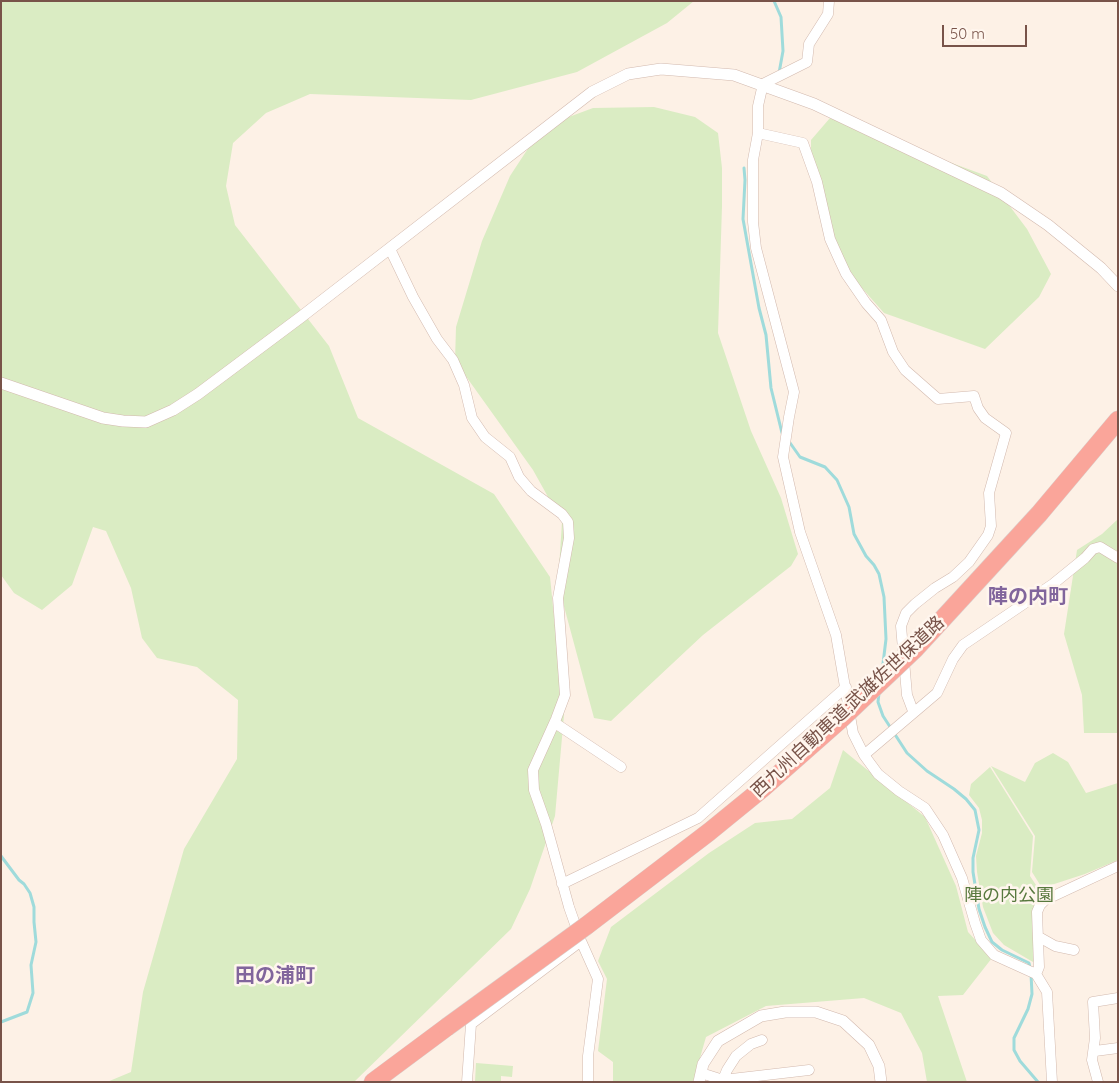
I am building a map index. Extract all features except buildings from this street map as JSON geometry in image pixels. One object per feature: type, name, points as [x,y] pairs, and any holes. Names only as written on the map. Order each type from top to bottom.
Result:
[{"type":"highway","name":"西九州自動車道;武雄佐世保道路","points":[[373,1082],[447,1027],[584,934],[784,770],[915,649],[1039,514],[1118,420]]},
{"type":"highway","name":"西九州自動車道;武雄佐世保道路","points":[[382,1082],[447,1027]]},
{"type":"street","points":[[763,84],[806,62],[809,44],[828,14],[829,1]]},
{"type":"street","points":[[1,383],[103,418],[146,422],[173,410],[198,394],[390,249],[592,92],[628,74],[661,69],[734,75],[814,104],[1001,193],[1048,225],[1101,268],[1118,286]]},
{"type":"street","points":[[763,84],[758,106],[758,134],[753,160],[753,222],[755,239],[794,392],[783,457],[800,532],[836,635],[854,733],[864,755],[878,774],[925,808],[944,835],[962,878],[981,940],[994,955],[1032,972],[1048,992],[1052,1082]]},
{"type":"street","points":[[758,134],[803,143],[817,182],[830,239],[838,260],[866,303],[881,320],[893,352],[905,370],[938,399],[974,396],[978,408],[985,418],[1006,433],[989,493],[991,526],[988,535],[970,562],[953,577],[934,588],[915,604],[906,614],[901,626],[907,695],[913,711]]},
{"type":"street","points":[[390,249],[437,339],[453,360],[464,384],[472,418],[485,437],[510,457],[519,477],[531,491],[562,514],[568,522],[569,538],[558,598],[565,695],[533,770],[534,790],[546,824],[562,884],[584,934],[598,979],[588,1056],[588,1082]]},
{"type":"street","points":[[864,755],[889,735],[913,711],[937,693],[953,659],[963,645],[1053,584],[1085,558],[1093,549],[1100,548],[1118,558]]},
{"type":"street","points":[[562,884],[698,818],[846,687]]},
{"type":"street","points":[[555,722],[621,767]]},
{"type":"street","points":[[1032,972],[1039,967],[1037,912],[1044,900],[1118,866]]},
{"type":"street","points":[[467,1082],[471,1024],[584,934]]},
{"type":"street","points":[[1039,937],[1055,946],[1074,950]]},
{"type":"street","points":[[1098,1082],[1092,1060],[1095,1051],[1093,1002],[1118,998]]},
{"type":"street","points":[[809,1070],[723,1081],[700,1078],[703,1064],[718,1042],[739,1028],[761,1016],[785,1012],[816,1012],[843,1021],[869,1045],[879,1066],[881,1082]]},
{"type":"street","points":[[723,1081],[727,1070],[736,1056],[751,1044],[762,1040]]},
{"type":"street","points":[[1095,1051],[1118,1048]]},
{"type":"green space","points":[[1,1],[694,1],[667,23],[577,72],[471,100],[310,94],[266,113],[233,143],[226,186],[235,225],[329,346],[358,418],[494,494],[550,577],[564,715],[555,816],[530,889],[511,929],[354,1082],[107,1082],[131,1072],[143,992],[184,849],[237,759],[238,700],[197,667],[157,658],[142,638],[131,588],[106,531],[93,527],[72,585],[42,610],[14,593],[1,575]]},
{"type":"green space","points":[[654,107],[695,117],[718,133],[722,168],[722,206],[718,333],[751,431],[781,498],[798,554],[791,566],[703,635],[611,721],[594,718],[558,584],[562,522],[533,470],[455,361],[456,327],[482,241],[510,176],[529,147],[550,124],[593,108]]},
{"type":"green space","points":[[830,118],[987,176],[1027,229],[1051,274],[1039,297],[985,349],[884,313],[846,270],[837,250],[811,158],[811,140]]},
{"type":"green space","points":[[1118,519],[1118,733],[1084,733],[1082,695],[1064,634],[1077,550],[1102,534]]},
{"type":"green space","points":[[843,750],[925,817],[956,886],[968,932],[992,958],[963,995],[938,996],[967,1082],[927,1082],[922,1053],[901,1013],[864,998],[766,1006],[706,1037],[693,1082],[613,1082],[613,1062],[598,1051],[607,979],[598,961],[611,927],[709,853],[755,823],[792,819],[830,788]]},
{"type":"green space","points":[[1053,753],[1068,762],[1086,793],[1118,783],[1118,860],[1085,874],[1042,888],[1032,872],[1035,836],[991,766],[1025,782],[1035,763]]},
{"type":"green space","name":"陣の内公園","points":[[990,767],[1033,836],[1030,876],[1040,891],[1033,909],[1035,960],[1033,962],[1004,945],[993,933],[983,907],[976,856],[982,833],[982,820],[979,808],[969,795],[971,784]]},
{"type":"green space","points":[[476,1063],[513,1066],[512,1077],[501,1076],[501,1082],[475,1082]]},
{"type":"waterway","points":[[774,1],[781,17],[783,51],[779,73]]},
{"type":"waterway","points":[[744,168],[743,219],[759,308],[766,335],[771,388],[782,433]]},
{"type":"waterway","points":[[788,440],[800,457],[825,467],[837,480],[849,507],[854,534],[879,574],[884,597],[886,639],[882,672]]},
{"type":"waterway","points":[[879,693],[878,702],[883,716],[907,753],[927,771],[966,799],[975,810],[979,830],[973,858],[973,872],[979,909],[985,927],[992,942],[1002,950],[1029,963],[1030,968]]},
{"type":"waterway","points":[[1,856],[30,893],[34,907],[36,942],[31,965],[33,993],[27,1012],[1,1022]]},
{"type":"waterway","points":[[1031,974],[1032,994],[1028,1009],[1014,1038],[1014,1050],[1020,1061],[1038,1082]]},
{"type":"district","name":"陣の内町","points":[[1028,597]]},
{"type":"district","name":"田の浦町","points":[[275,976]]}]
